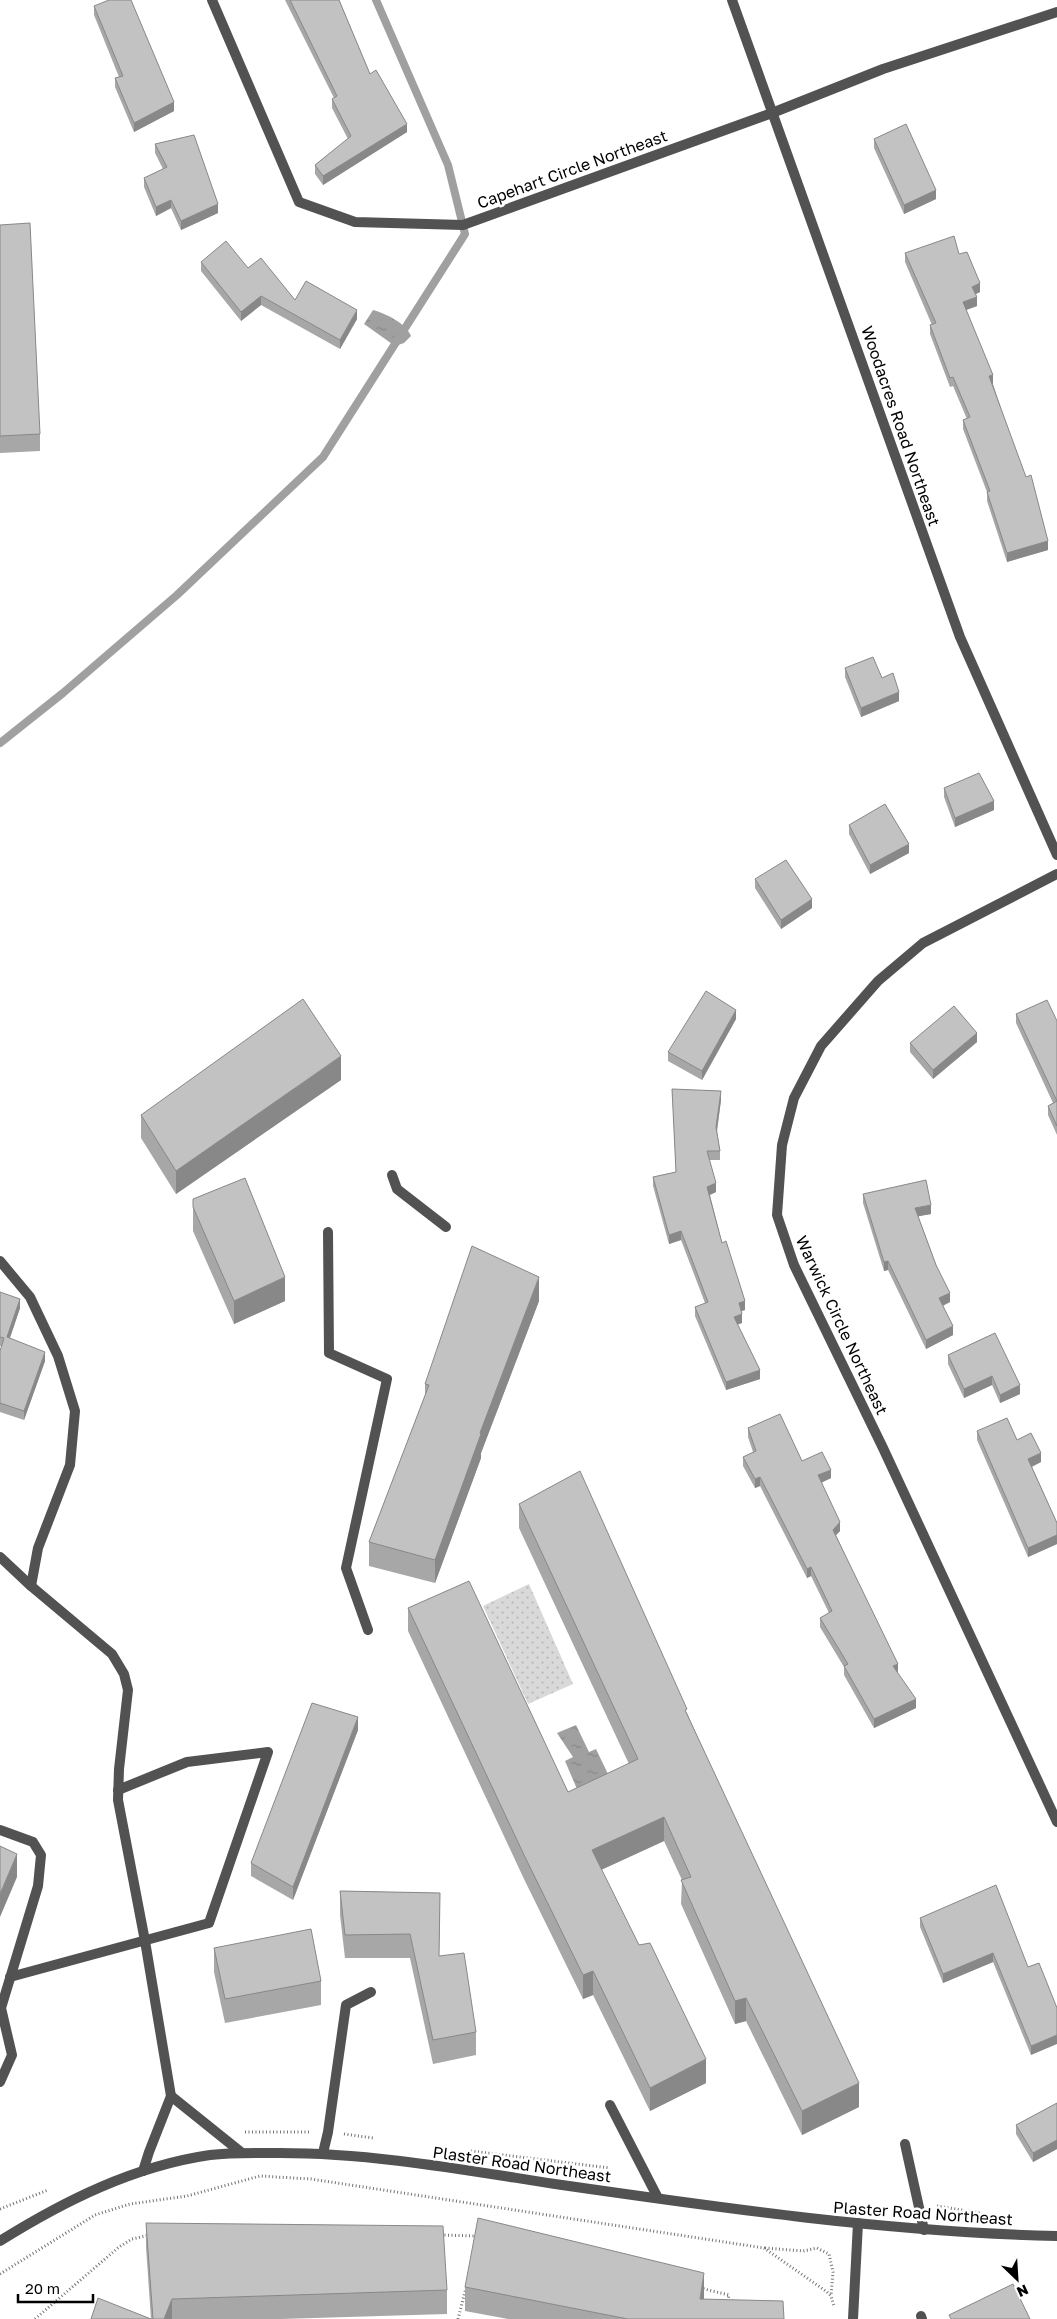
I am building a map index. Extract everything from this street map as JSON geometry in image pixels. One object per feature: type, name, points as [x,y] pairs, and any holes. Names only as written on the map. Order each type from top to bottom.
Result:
[{"type":"street","name":"Capehart Circle Northeast","points":[[212,0],[299,202],[355,222],[463,225],[772,113],[883,69],[1057,12]]},
{"type":"street","name":"Woodacres Road Northeast","points":[[732,0],[960,637],[1057,856]]},
{"type":"street","name":"Warwick Circle Northeast","points":[[1057,874],[923,944],[878,981],[821,1046],[794,1098],[782,1145],[777,1215],[794,1265],[883,1448],[1057,1822]]},
{"type":"street","points":[[392,1175],[397,1189],[446,1227]]},
{"type":"street","points":[[328,1232],[329,1353],[387,1379],[346,1568],[368,1630]]},
{"type":"street","points":[[0,1261],[30,1297],[58,1356],[75,1411],[70,1465],[38,1548],[31,1586]]},
{"type":"street","points":[[0,1557],[31,1586],[112,1654],[124,1674],[128,1690],[118,1800],[145,1941],[171,2096],[143,2172]]},
{"type":"street","points":[[10,1977],[209,1923],[268,1752],[186,1762],[118,1790]]},
{"type":"street","points":[[0,1830],[33,1842],[41,1855],[38,1886],[0,2008],[12,2055],[0,2082]]},
{"type":"street","points":[[323,2153],[328,2132],[346,2005],[371,1992]]},
{"type":"street","points":[[171,2096],[242,2153]]},
{"type":"street","points":[[610,2105],[658,2198]]},
{"type":"street","points":[[905,2144],[924,2230]]},
{"type":"street","name":"Plaster Road Northeast","points":[[0,2240],[116,2179],[174,2162],[212,2155],[242,2153],[323,2153],[398,2161],[658,2198],[858,2223],[975,2234],[1057,2236]]},
{"type":"street","points":[[853,2319],[858,2223]]},
{"type":"path","points":[[0,2274],[95,2216],[130,2204],[187,2196],[260,2176],[311,2179],[764,2248],[803,2251],[817,2248],[829,2254],[833,2272],[831,2296],[834,2312]]},
{"type":"path","points":[[35,2319],[119,2247],[132,2238],[155,2234]]},
{"type":"path","points":[[439,2235],[478,2236],[476,2246]]},
{"type":"path","points":[[764,2248],[831,2296]]},
{"type":"path","points":[[458,2319],[467,2282]]},
{"type":"path","points":[[691,2286],[729,2295],[724,2311]]},
{"type":"shaded area","points":[[529,1584],[573,1684],[528,1704],[483,1606]]},
{"type":"water","points":[[373,310],[395,320],[411,336],[404,343],[395,346],[364,324]]},
{"type":"water","points":[[576,1725],[589,1752],[596,1749],[608,1774],[577,1789],[565,1761],[573,1757],[557,1733]]},
{"type":"building","points":[[109,0],[131,0],[174,102],[134,123],[115,78],[123,76],[94,6]]},
{"type":"building","points":[[290,0],[339,0],[370,74],[376,70],[407,124],[323,176],[315,165],[351,136],[332,99],[337,96]]},
{"type":"building","points":[[906,124],[936,190],[904,205],[874,139]]},
{"type":"building","points":[[194,135],[218,204],[181,221],[171,200],[156,207],[144,178],[167,167],[155,144]]},
{"type":"building","points":[[30,223],[40,434],[0,436],[0,225]]},
{"type":"building","points":[[954,236],[959,254],[967,252],[980,283],[972,287],[977,297],[963,302],[993,375],[989,376],[1026,477],[1031,475],[1048,541],[1007,553],[987,492],[990,491],[963,420],[970,417],[953,377],[950,378],[930,325],[936,323],[905,253]]},
{"type":"building","points":[[226,241],[248,268],[261,258],[295,300],[306,281],[357,310],[340,340],[261,296],[241,312],[201,262]]},
{"type":"building","points":[[873,657],[882,678],[893,673],[899,692],[861,708],[845,668]]},
{"type":"building","points":[[979,773],[994,801],[955,818],[944,788]]},
{"type":"building","points":[[885,804],[909,844],[870,865],[849,825]]},
{"type":"building","points":[[786,860],[812,899],[781,920],[755,879]]},
{"type":"building","points":[[706,991],[736,1010],[702,1071],[668,1052]]},
{"type":"building","points":[[303,999],[341,1056],[176,1171],[141,1115]]},
{"type":"building","points":[[1047,1000],[1057,1021],[1057,1101],[1016,1014]]},
{"type":"building","points":[[954,1006],[977,1033],[933,1070],[910,1043]]},
{"type":"building","points":[[672,1089],[721,1091],[716,1127],[720,1151],[707,1151],[716,1183],[707,1187],[722,1243],[726,1241],[745,1301],[739,1303],[742,1314],[734,1317],[760,1370],[726,1382],[695,1307],[708,1302],[681,1231],[669,1235],[653,1177],[676,1172]]},
{"type":"building","points":[[1057,1101],[1057,1126],[1048,1106]]},
{"type":"building","points":[[245,1178],[285,1277],[234,1301],[193,1207],[193,1199]]},
{"type":"building","points":[[926,1180],[931,1205],[915,1208],[936,1265],[950,1293],[939,1298],[953,1326],[926,1340],[888,1261],[884,1262],[863,1194]]},
{"type":"building","points":[[472,1246],[539,1277],[480,1433],[435,1560],[369,1542],[429,1385],[425,1384]]},
{"type":"building","points":[[0,1292],[20,1299],[7,1337],[45,1352],[24,1411],[0,1403],[0,1351],[4,1338],[0,1337]]},
{"type":"building","points":[[995,1333],[1020,1385],[1000,1395],[992,1376],[964,1389],[948,1355]]},
{"type":"building","points":[[780,1414],[802,1461],[822,1452],[831,1470],[818,1475],[840,1522],[833,1530],[898,1664],[893,1666],[916,1699],[874,1719],[844,1666],[848,1664],[820,1618],[832,1611],[811,1567],[807,1569],[760,1477],[755,1479],[743,1457],[756,1451],[748,1428]]},
{"type":"building","points":[[1007,1418],[1017,1440],[1031,1433],[1041,1453],[1028,1459],[1057,1523],[1057,1535],[1028,1548],[977,1431]]},
{"type":"building","points":[[580,1471],[687,1709],[685,1710],[859,2083],[802,2111],[746,1998],[735,2001],[681,1880],[691,1877],[664,1817],[592,1850],[639,1945],[650,1943],[706,2059],[650,2088],[593,1971],[583,1975],[524,1855],[408,1608],[469,1581],[568,1792],[638,1759],[519,1504]]},
{"type":"building","points":[[312,1703],[358,1717],[293,1887],[251,1863]]},
{"type":"building","points":[[0,1846],[17,1854],[0,1894]]},
{"type":"building","points":[[996,1885],[1028,1967],[1039,1963],[1057,2008],[1057,2035],[1031,2046],[993,1953],[943,1974],[920,1918]]},
{"type":"building","points":[[340,1891],[440,1893],[439,1956],[464,1953],[476,2032],[433,2040],[410,1934],[345,1935]]},
{"type":"building","points":[[311,1929],[321,1981],[225,1999],[214,1948]]},
{"type":"building","points":[[1057,2103],[1057,2140],[1033,2153],[1016,2125]]},
{"type":"building","points":[[478,2218],[704,2273],[700,2299],[783,2301],[784,2319],[628,2319],[465,2287]]},
{"type":"building","points":[[146,2223],[443,2226],[447,2290],[172,2299],[164,2319],[153,2319]]},
{"type":"building","points":[[1013,2284],[1030,2319],[951,2319],[949,2315]]},
{"type":"building","points":[[98,2298],[151,2319],[91,2319]]},
{"type":"waterway","points":[[0,743],[63,693],[177,595],[323,457],[465,234],[448,165],[376,0]]}]
